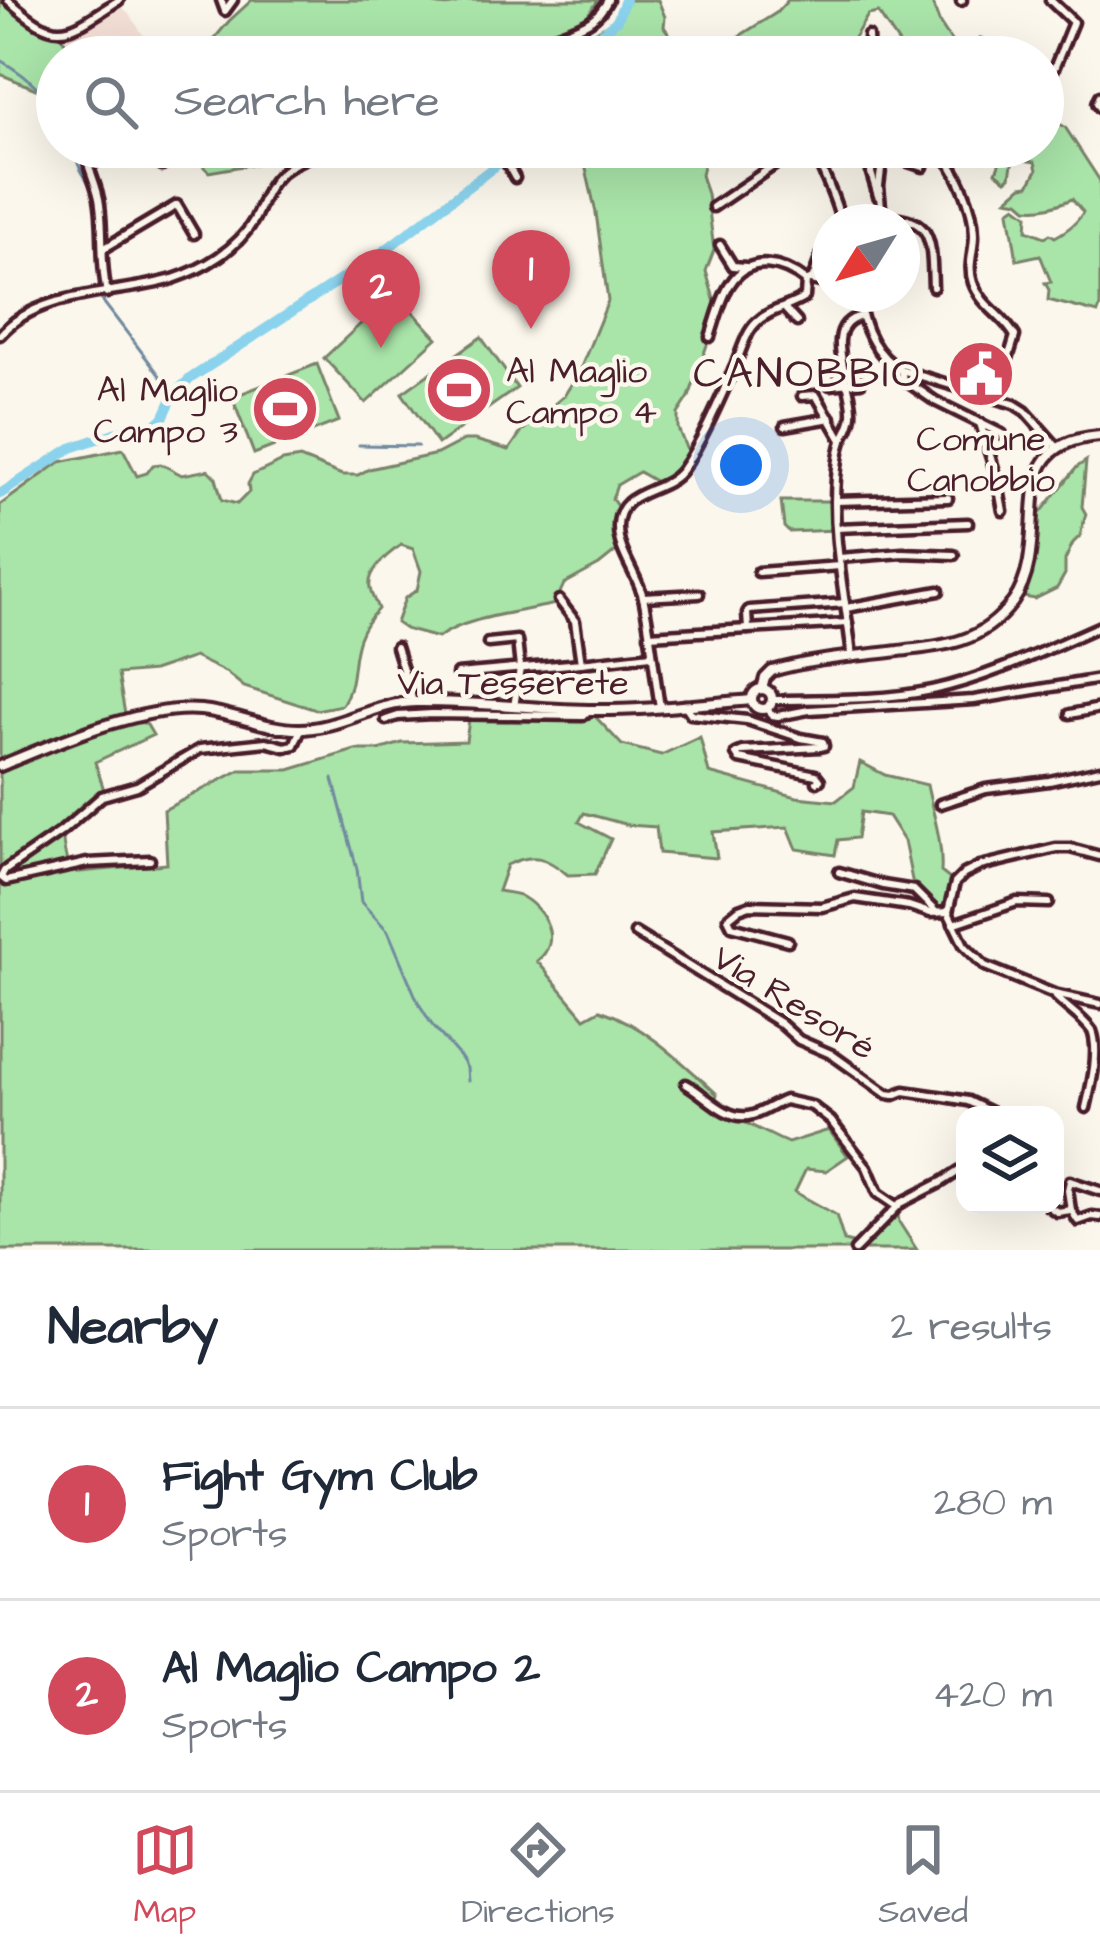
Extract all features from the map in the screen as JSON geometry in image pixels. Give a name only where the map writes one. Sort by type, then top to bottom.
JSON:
[{"type":"main road","points":[[762,689],[770,693],[769,704],[758,708],[754,694],[772,671],[956,642],[977,634],[1003,614],[1027,575],[1035,483],[1043,463],[1057,447],[1074,438],[1100,436]]},
{"type":"main road","name":"Via Tesserete","points":[[0,766],[66,738],[180,710],[221,712],[302,729],[413,702],[590,710],[752,700]]},
{"type":"street","points":[[8,0],[38,25],[57,30],[79,26],[119,0]]},
{"type":"street","points":[[221,0],[225,11],[233,0]]},
{"type":"street","points":[[553,36],[595,19],[608,0]]},
{"type":"street","points":[[1050,0],[1073,22],[1064,44]]},
{"type":"street","points":[[1100,96],[1100,108]]},
{"type":"street","points":[[89,168],[100,206],[104,293]]},
{"type":"street","points":[[0,335],[13,320],[36,308],[182,275],[227,250],[252,223],[270,185],[289,168]]},
{"type":"street","points":[[509,168],[514,178]]},
{"type":"street","points":[[713,207],[770,168]]},
{"type":"street","points":[[821,168],[838,204]]},
{"type":"street","points":[[872,168],[880,199]]},
{"type":"street","points":[[880,168],[880,204]]},
{"type":"street","points":[[954,168],[972,221],[974,286],[988,309],[1015,336],[990,396]]},
{"type":"street","points":[[103,249],[176,205],[194,234]]},
{"type":"street","points":[[920,226],[931,247],[933,286]]},
{"type":"street","points":[[720,245],[733,266],[775,265],[812,281]]},
{"type":"street","points":[[710,337],[729,285],[749,266]]},
{"type":"street","points":[[660,707],[643,597],[617,527],[621,512],[629,500],[679,474],[750,329],[764,316],[805,297],[812,274]]},
{"type":"street","points":[[785,310],[797,322]]},
{"type":"street","points":[[861,312],[881,356],[901,370],[1021,408],[1057,447]]},
{"type":"street","points":[[852,657],[836,528],[842,440],[852,418],[839,334],[852,318],[861,315]]},
{"type":"street","points":[[828,368],[830,384],[861,382]]},
{"type":"street","points":[[901,370],[903,379],[935,401],[1002,434]]},
{"type":"street","points":[[802,396],[816,395],[842,440]]},
{"type":"street","points":[[785,426],[830,418]]},
{"type":"street","points":[[980,423],[1003,511]]},
{"type":"street","points":[[836,501],[948,498]]},
{"type":"street","points":[[836,528],[968,524]]},
{"type":"street","points":[[758,572],[903,553],[954,555]]},
{"type":"street","points":[[748,628],[749,610],[845,605],[939,591]]},
{"type":"street","points":[[643,597],[699,594]]},
{"type":"street","points":[[559,600],[575,621],[580,663]]},
{"type":"street","points":[[649,635],[848,623]]},
{"type":"street","points":[[1100,626],[999,670],[934,690],[769,704],[772,715],[778,716],[942,703],[1100,679]]},
{"type":"street","points":[[488,643],[517,640],[520,668],[514,707]]},
{"type":"street","points":[[396,647],[413,702]]},
{"type":"street","points":[[457,674],[651,656]]},
{"type":"street","points":[[685,705],[691,714],[741,719],[823,742],[820,748],[736,754],[816,775],[817,782]]},
{"type":"street","points":[[1070,713],[1100,708]]},
{"type":"street","points":[[386,720],[432,714],[583,716],[590,710]]},
{"type":"street","points":[[150,860],[87,862],[6,881],[1,877],[104,795],[137,786],[200,749],[266,742],[287,747],[294,745],[302,729]]},
{"type":"street","points":[[940,804],[986,789],[1100,770]]},
{"type":"street","points":[[1100,856],[1056,848],[980,866],[955,883],[948,912],[964,945],[981,963],[1054,994],[1100,1004]]},
{"type":"street","points":[[839,872],[914,890],[937,913]]},
{"type":"street","points":[[788,941],[732,926],[728,918],[751,905],[822,907],[855,898],[948,912]]},
{"type":"street","points":[[953,924],[1017,902],[1049,903]]},
{"type":"street","name":"Via Resoré","points":[[635,933],[780,1023],[799,1040],[869,1078],[887,1094],[904,1090],[978,1106]]},
{"type":"street","points":[[1054,994],[1096,1039],[1086,1108]]},
{"type":"street","points":[[686,1084],[742,1117],[785,1100],[818,1110],[866,1165],[878,1193],[897,1206]]},
{"type":"street","points":[[855,1250],[897,1206],[956,1172]]},
{"type":"street","points":[[1100,1191],[1070,1181],[1068,1190],[1078,1221],[1100,1217]]},
{"type":"street","points":[[1064,1211],[1071,1210]]},
{"type":"shaded area","points":[[114,3],[127,11],[144,36],[60,36],[54,30],[67,29]]},
{"type":"green space","points":[[0,0],[8,0],[60,36],[36,36],[36,89],[0,74]]},
{"type":"green space","points":[[252,0],[425,0],[444,6],[464,0],[598,0],[580,22],[542,36],[216,36]]},
{"type":"green space","points":[[624,0],[658,0],[671,36],[587,36],[613,21]]},
{"type":"green space","points":[[788,0],[931,0],[948,36],[894,36],[878,13],[868,15],[855,36],[739,36]]},
{"type":"green space","points":[[1064,126],[1100,181],[1098,313],[1048,300],[1045,283],[1051,282],[1040,255],[1017,260],[1009,211],[1016,206],[1028,215],[1027,230],[1045,237],[1063,232],[1083,212],[1072,199],[1027,208],[1007,199],[1029,185],[1037,170],[1064,168]]},
{"type":"green space","points":[[586,168],[702,168],[714,250],[706,271],[718,313],[689,397],[678,414],[688,453],[674,475],[658,483],[639,472],[617,485],[612,499],[621,512],[619,549],[564,584],[555,604],[478,620],[438,638],[396,623],[405,598],[417,590],[421,571],[413,549],[401,545],[372,575],[370,588],[378,609],[360,635],[342,705],[316,710],[244,687],[194,657],[153,671],[118,674],[125,714],[147,725],[153,735],[95,762],[104,790],[71,816],[63,832],[70,873],[167,864],[164,810],[240,770],[289,770],[355,750],[466,741],[471,705],[589,710],[622,745],[661,755],[700,737],[709,773],[797,797],[836,801],[854,787],[860,762],[885,775],[927,785],[941,872],[955,883],[948,912],[937,913],[914,890],[904,841],[888,816],[861,812],[857,838],[838,840],[835,855],[797,849],[788,827],[713,832],[717,858],[659,853],[656,827],[584,813],[579,822],[611,839],[595,874],[568,875],[546,860],[525,859],[507,865],[498,891],[519,895],[543,916],[549,944],[537,961],[585,1018],[600,1010],[632,1025],[717,1094],[713,1107],[779,1139],[788,1143],[829,1130],[848,1156],[826,1171],[806,1169],[795,1192],[836,1215],[844,1241],[860,1245],[897,1206],[899,1222],[917,1250],[0,1250],[0,505],[60,462],[123,449],[137,476],[161,464],[182,475],[208,470],[216,478],[222,500],[237,504],[249,492],[253,475],[283,461],[300,458],[342,475],[358,475],[437,454],[464,440],[509,450],[522,431],[564,396],[608,301]]},
{"type":"green space","points":[[998,168],[1011,168],[1006,180]]},
{"type":"green space","points":[[395,292],[437,338],[366,403],[324,358]]},
{"type":"green space","name":"Al Maglio Campo 4","points":[[481,337],[517,388],[438,444],[402,393]]},
{"type":"green space","name":"Al Maglio Campo 3","points":[[317,364],[339,421],[254,454],[232,397]]},
{"type":"green space","points":[[1086,461],[1082,507],[1086,514],[1080,536],[1065,560],[1065,574],[1057,588],[1035,599],[1017,596],[1027,575],[1034,521]]},
{"type":"green space","points":[[781,501],[835,501],[836,530],[789,532]]},
{"type":"waterway","points":[[598,36],[617,20],[625,0]]},
{"type":"waterway","points":[[0,60],[36,87]]},
{"type":"waterway","points":[[80,168],[94,194],[100,241]]},
{"type":"waterway","points":[[0,494],[71,448],[123,430],[154,426],[174,394],[191,378],[384,251],[493,168]]},
{"type":"waterway","points":[[101,299],[174,394]]},
{"type":"waterway","points":[[154,426],[155,431]]},
{"type":"waterway","points":[[359,445],[418,446]]},
{"type":"waterway","points":[[333,779],[361,902],[388,931],[418,1002],[461,1058],[468,1081]]},
{"type":"place","name":"Fight Gym Club","points":[[531,329]]},
{"type":"place","name":"Al Maglio Campo 2","points":[[381,348]]},
{"type":"place","name":"Comune Canobbio","points":[[981,374]]},
{"type":"place","name":"Al Maglio Campo 4","points":[[459,390]]},
{"type":"place","name":"Al Maglio Campo 3","points":[[285,409]]},
{"type":"district","name":"CANOBBIO","points":[[808,372]]}]
